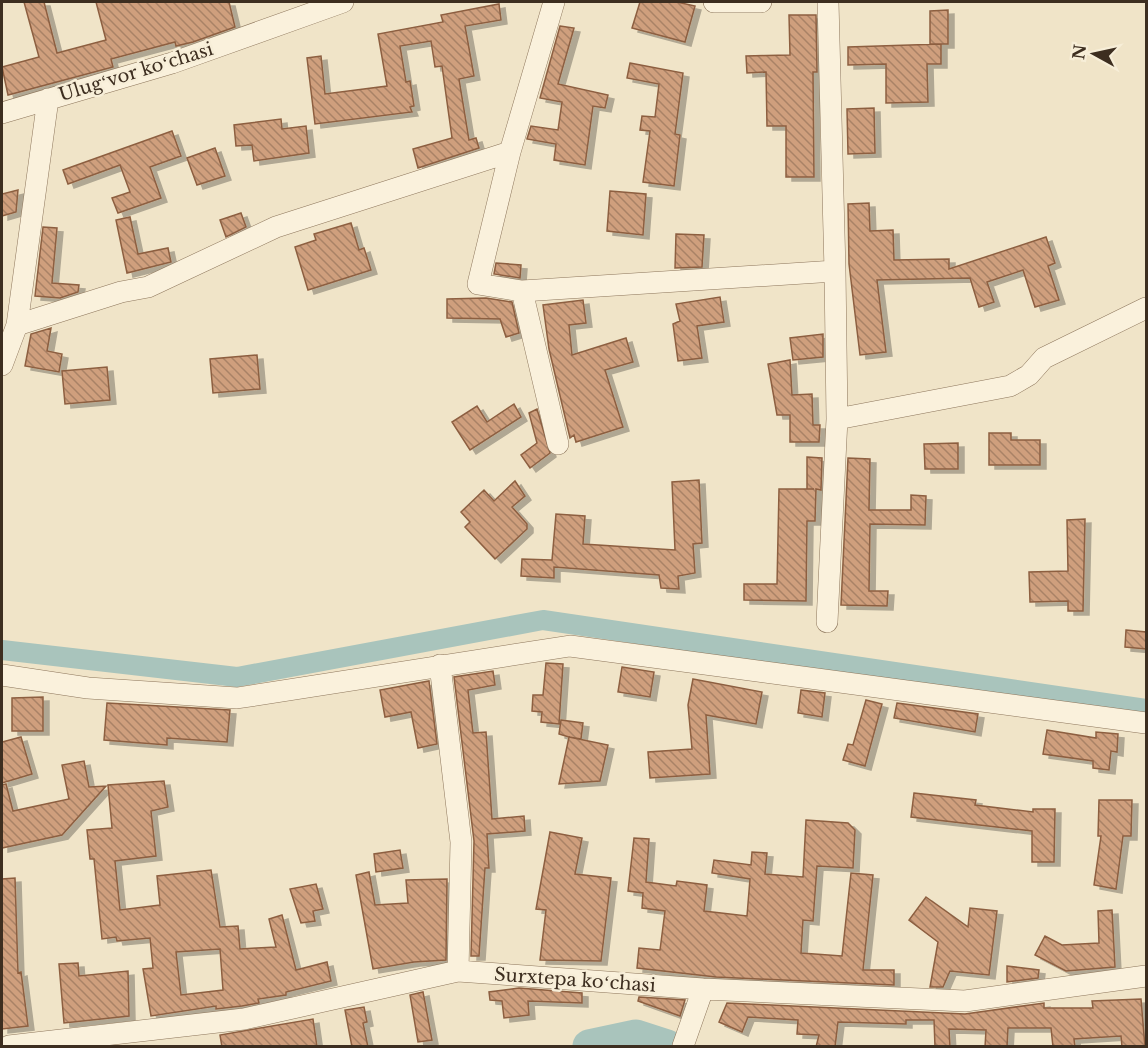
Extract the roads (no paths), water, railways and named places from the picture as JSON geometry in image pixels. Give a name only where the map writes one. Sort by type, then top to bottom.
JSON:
[{"type":"street","name":"Ulugʻvor koʻchasi","points":[[2,365],[17,325],[48,99],[172,63],[343,2]]},
{"type":"street","points":[[554,2],[510,152],[478,284],[522,291],[835,271]]},
{"type":"street","points":[[714,2],[761,2]]},
{"type":"street","points":[[827,622],[837,419],[828,2]]},
{"type":"street","points":[[2,113],[48,99]]},
{"type":"street","points":[[17,325],[121,292],[148,287],[276,227],[510,152]]},
{"type":"street","points":[[522,291],[558,444]]},
{"type":"street","points":[[837,419],[1010,386],[1029,375],[1044,358],[1146,308]]},
{"type":"street","points":[[2,675],[88,688],[237,698],[440,664],[570,646],[1146,723]]},
{"type":"street","points":[[440,664],[461,842],[458,971]]},
{"type":"street","name":"Surxtepa koʻchasi","points":[[9,1047],[244,1019],[458,971],[703,989],[965,1001],[1146,976]]},
{"type":"street","points":[[683,1045],[703,989]]},
{"type":"waterway","points":[[2,650],[237,677],[543,620],[1146,709]]},
{"type":"waterway","points":[[589,1046],[636,1036],[667,1046]]}]
